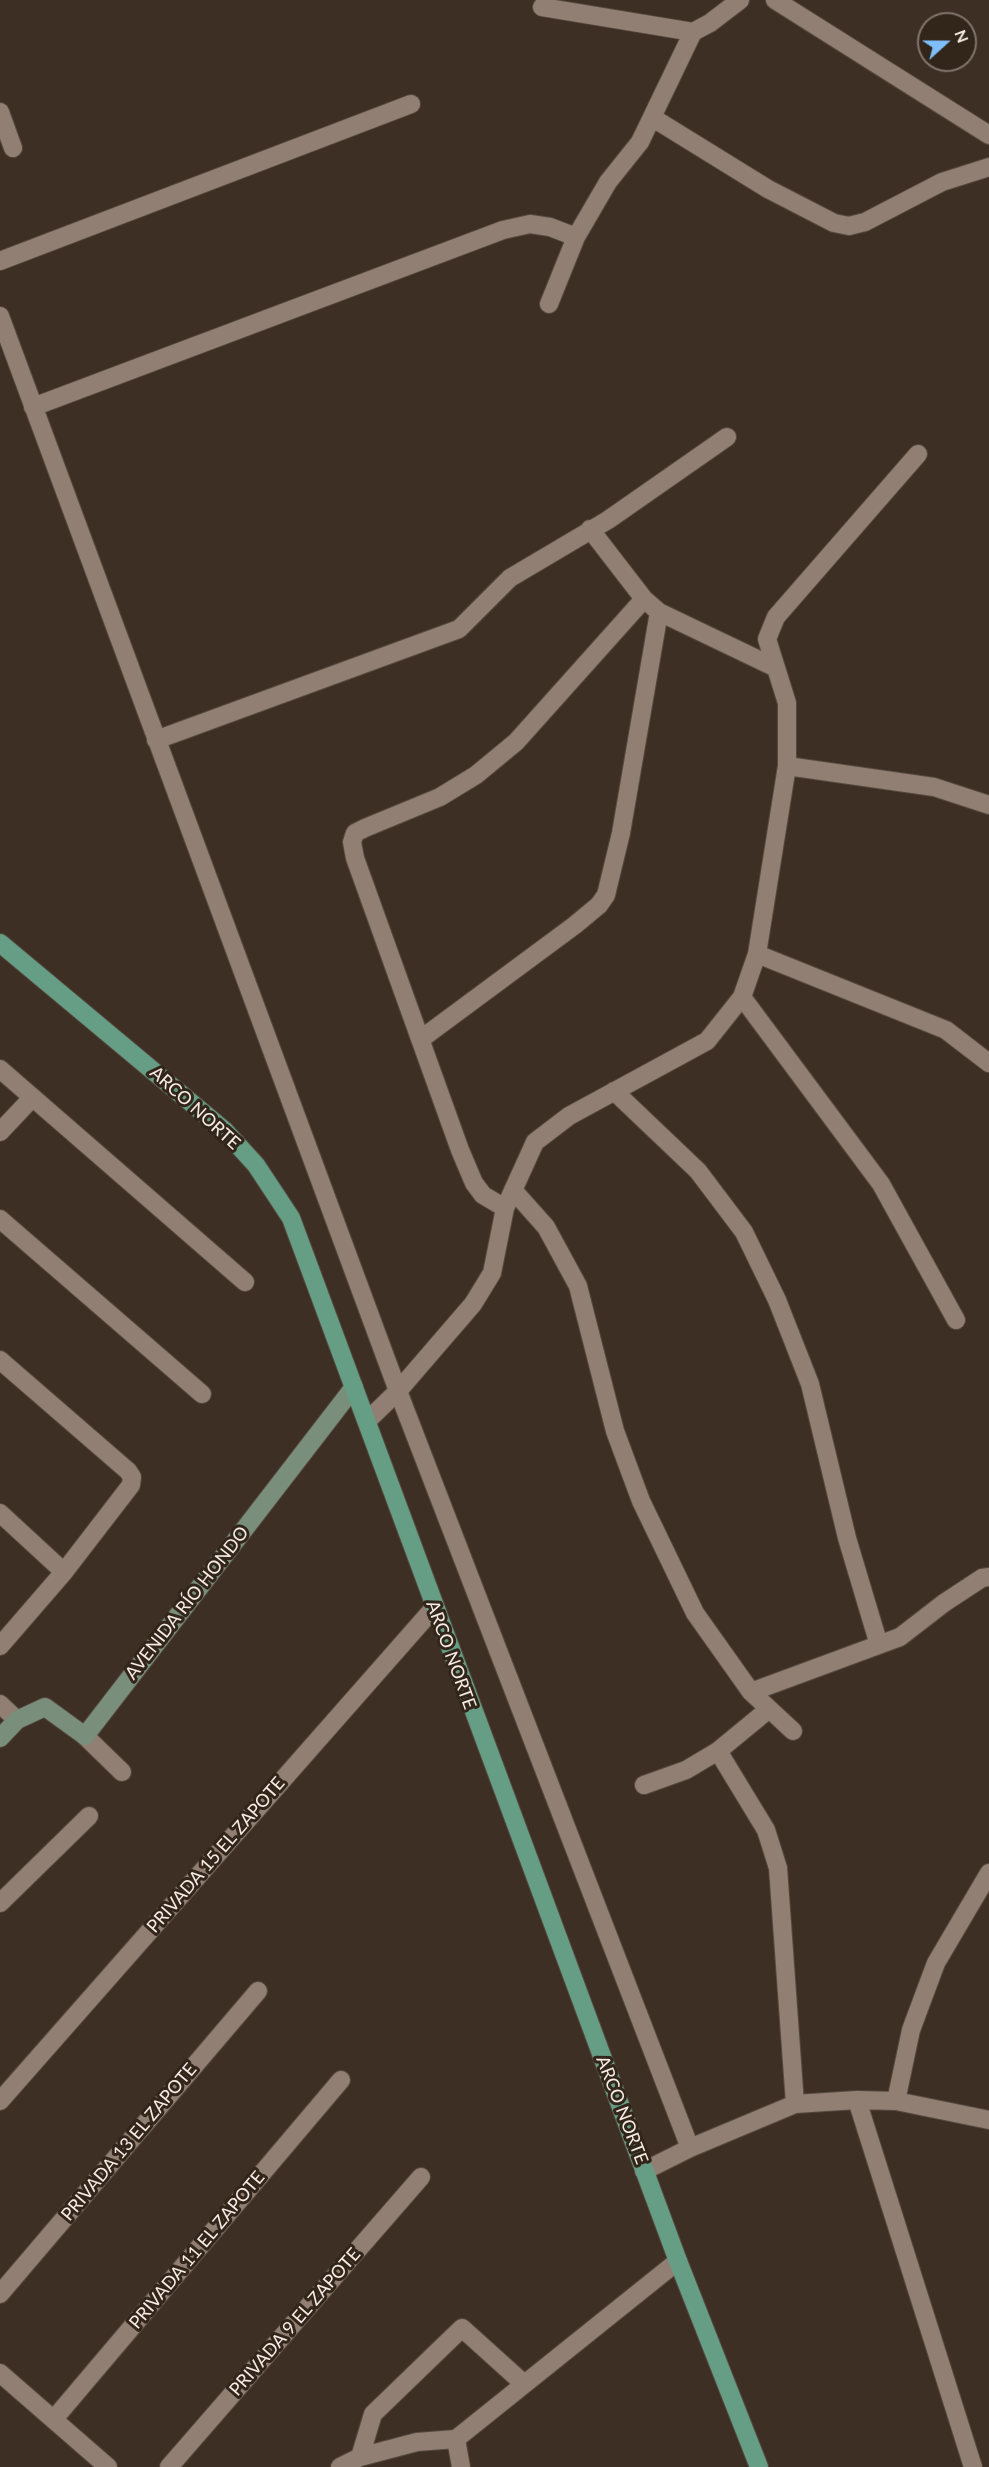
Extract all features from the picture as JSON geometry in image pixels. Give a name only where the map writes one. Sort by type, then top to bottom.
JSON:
[{"type":"main road","name":"ARCO NORTE","points":[[0,943],[225,1131],[256,1165],[291,1218],[367,1421],[433,1609],[678,2261],[759,2467]]},
{"type":"main road","name":"AVENIDA RÍO HONDO","points":[[85,1736],[354,1387]]},
{"type":"main road","points":[[0,1738],[17,1720],[45,1707],[85,1736]]},
{"type":"street","points":[[542,7],[693,32],[710,24],[740,0]]},
{"type":"street","points":[[775,0],[989,135]]},
{"type":"street","points":[[549,304],[576,237],[608,182],[639,142],[653,118],[693,32]]},
{"type":"street","points":[[0,261],[411,104]]},
{"type":"street","points":[[0,112],[13,148]]},
{"type":"street","points":[[653,118],[768,189],[834,223],[849,226],[865,222],[942,182],[989,167]]},
{"type":"street","points":[[33,407],[503,230],[530,224],[550,227],[576,237]]},
{"type":"street","points":[[0,315],[398,1392],[690,2148]]},
{"type":"street","points":[[156,740],[459,629],[510,578],[652,492],[727,437]]},
{"type":"street","points":[[367,1421],[398,1392],[473,1304],[492,1273],[505,1208],[534,1142],[569,1116],[707,1041],[742,997],[757,954],[787,766],[787,703],[767,639],[776,617],[918,454]]},
{"type":"street","points":[[590,529],[644,598],[659,612],[776,668]]},
{"type":"street","points":[[505,1208],[483,1195],[474,1183],[355,858],[352,842],[355,833],[440,797],[476,775],[516,742],[644,598]]},
{"type":"street","points":[[421,1039],[574,925],[599,905],[606,895],[624,821],[659,612]]},
{"type":"street","points":[[787,766],[934,786],[989,805]]},
{"type":"street","points":[[757,954],[946,1030],[989,1063]]},
{"type":"street","points":[[742,997],[881,1184],[956,1320]]},
{"type":"street","points":[[0,1069],[245,1282]]},
{"type":"street","points":[[614,1091],[698,1172],[744,1232],[773,1290],[810,1384],[847,1538],[879,1645]]},
{"type":"street","points":[[0,1132],[32,1098]]},
{"type":"street","points":[[513,1190],[546,1227],[578,1286],[615,1431],[641,1501],[695,1613],[751,1692],[793,1731]]},
{"type":"street","points":[[0,1219],[202,1394]]},
{"type":"street","points":[[0,1360],[128,1470],[132,1477],[131,1485],[64,1572],[0,1646]]},
{"type":"street","points":[[0,1513],[64,1572]]},
{"type":"street","points":[[751,1692],[900,1637],[944,1603],[982,1578],[989,1577]]},
{"type":"street","name":"PRIVADA 15 EL ZAPOTE","points":[[0,2101],[433,1609]]},
{"type":"street","points":[[0,1704],[17,1720]]},
{"type":"street","points":[[644,1785],[686,1770],[718,1751],[769,1709]]},
{"type":"street","points":[[85,1736],[122,1772]]},
{"type":"street","points":[[718,1751],[766,1830],[778,1868],[795,2104]]},
{"type":"street","points":[[0,1903],[89,1816]]},
{"type":"street","points":[[896,2101],[911,2030],[936,1963],[989,1873]]},
{"type":"street","name":"PRIVADA 13 EL ZAPOTE","points":[[0,2294],[258,1991]]},
{"type":"street","name":"PRIVADA 11 EL ZAPOTE","points":[[54,2420],[341,2080]]},
{"type":"street","points":[[644,2171],[690,2148],[795,2104],[857,2100],[896,2101],[989,2120]]},
{"type":"street","points":[[857,2100],[974,2467]]},
{"type":"street","name":"PRIVADA 9 EL ZAPOTE","points":[[169,2467],[421,2176]]},
{"type":"street","points":[[340,2467],[360,2457],[417,2442],[456,2439],[678,2261]]},
{"type":"street","points":[[360,2457],[373,2414],[462,2328],[523,2383]]},
{"type":"street","points":[[0,2373],[108,2467]]},
{"type":"street","points":[[456,2439],[461,2467]]}]
